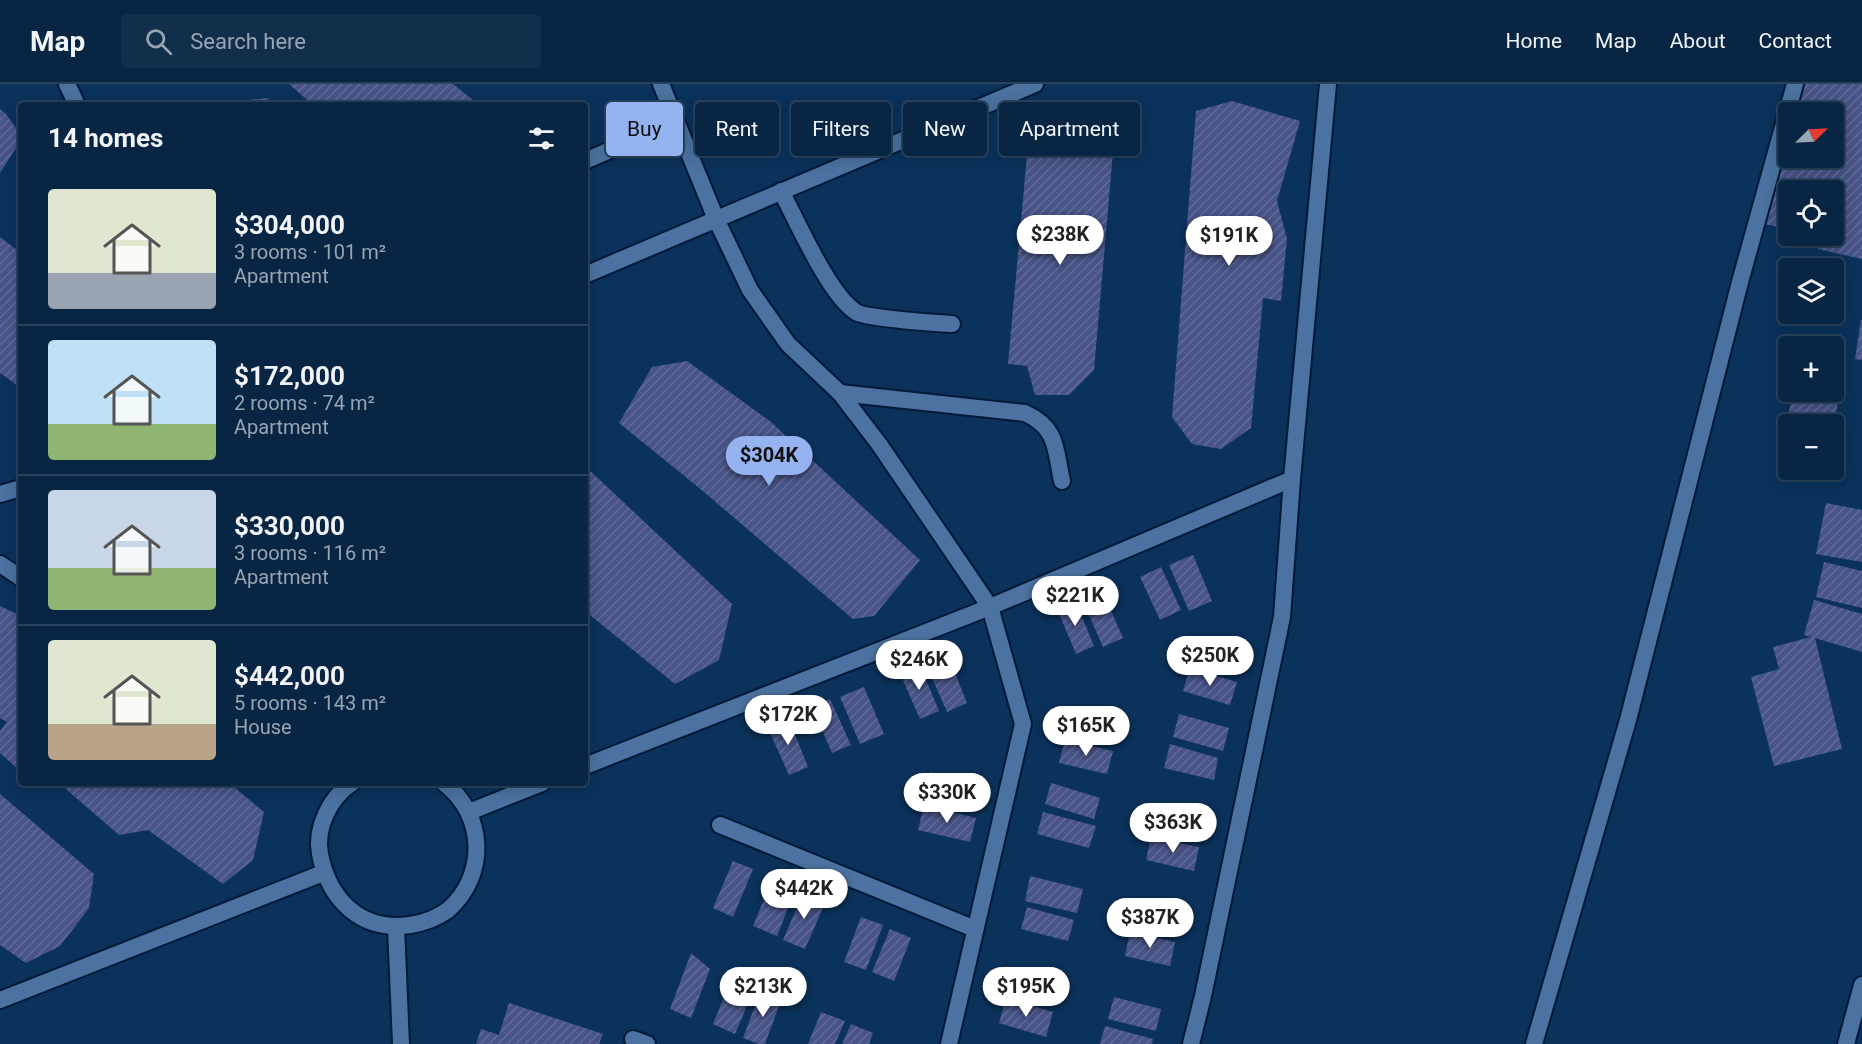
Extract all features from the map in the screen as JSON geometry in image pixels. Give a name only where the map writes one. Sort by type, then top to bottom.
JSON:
[{"type":"street","points":[[67,84],[76,102]]},
{"type":"street","points":[[661,84],[668,102]]},
{"type":"street","points":[[588,274],[1035,84]]},
{"type":"street","points":[[1191,1044],[1282,617],[1292,479],[1328,84]]},
{"type":"street","points":[[1534,1044],[1628,720],[1737,294],[1795,84]]},
{"type":"street","points":[[683,138],[716,219],[750,290],[788,344],[840,393],[879,444],[990,607],[1023,724],[949,1044]]},
{"type":"street","points":[[588,160],[606,152]]},
{"type":"street","points":[[781,191],[831,285],[843,301],[858,313],[952,324]]},
{"type":"street","points":[[840,393],[1024,412],[1040,419],[1051,431],[1062,481]]},
{"type":"street","points":[[588,765],[990,607],[1292,479]]},
{"type":"street","points":[[0,494],[18,489]]},
{"type":"street","points":[[0,564],[18,576]]},
{"type":"street","points":[[349,786],[331,805],[321,826],[319,850],[324,873],[335,894],[351,911],[373,922],[396,927],[423,923],[447,910],[465,890],[476,865],[477,838],[469,812],[456,792],[448,786]]},
{"type":"street","points":[[469,812],[534,786]]},
{"type":"street","points":[[720,825],[975,929]]},
{"type":"street","points":[[0,1000],[324,873]]},
{"type":"street","points":[[396,927],[400,1044]]},
{"type":"street","points":[[1846,1044],[1862,985]]},
{"type":"building","points":[[289,84],[453,84],[474,101],[474,102],[310,102]]},
{"type":"building","points":[[1793,84],[1862,84],[1862,259],[1818,249],[1819,246],[1844,246],[1844,180],[1778,180],[1778,227],[1764,224],[1778,156],[1778,168],[1844,168],[1844,102],[1789,102]]},
{"type":"building","points":[[268,98],[270,102],[238,102]]},
{"type":"building","points":[[1232,101],[1300,121],[1277,201],[1287,239],[1281,301],[1263,298],[1251,428],[1221,449],[1192,444],[1172,417],[1196,111]]},
{"type":"building","points":[[0,109],[18,131],[18,145],[0,173]]},
{"type":"building","points":[[1027,156],[1113,156],[1094,370],[1069,395],[1035,395],[1027,366],[1008,364]]},
{"type":"building","points":[[0,237],[18,251],[18,386],[0,373]]},
{"type":"building","points":[[1862,320],[1862,360],[1855,359]]},
{"type":"building","points":[[687,361],[771,422],[920,560],[874,616],[853,619],[619,423],[652,367]]},
{"type":"building","points":[[1791,402],[1838,402],[1836,414],[1788,414]]},
{"type":"building","points":[[588,469],[732,604],[719,660],[675,684],[588,613]]},
{"type":"building","points":[[1826,503],[1862,510],[1862,562],[1816,554]]},
{"type":"building","points":[[1193,555],[1212,601],[1189,611],[1169,565]]},
{"type":"building","points":[[1824,562],[1862,571],[1862,608],[1816,597]]},
{"type":"building","points":[[1161,567],[1181,610],[1160,620],[1140,577]]},
{"type":"building","points":[[1102,590],[1123,638],[1103,647],[1082,599]]},
{"type":"building","points":[[1075,600],[1094,646],[1076,654],[1057,609]]},
{"type":"building","points":[[1814,600],[1862,614],[1862,652],[1815,638],[1842,749],[1774,766],[1751,677],[1779,669],[1773,647],[1811,637],[1804,635]]},
{"type":"building","points":[[0,606],[18,615],[18,769],[0,753],[0,731],[7,722],[0,718]]},
{"type":"building","points":[[947,653],[967,703],[947,712],[925,662]]},
{"type":"building","points":[[919,663],[939,711],[920,719],[899,671]]},
{"type":"building","points":[[1190,668],[1237,682],[1230,705],[1183,691]]},
{"type":"building","points":[[864,687],[884,734],[860,744],[840,697]]},
{"type":"building","points":[[830,699],[851,745],[832,753],[812,707]]},
{"type":"building","points":[[1179,714],[1229,728],[1223,751],[1173,737]]},
{"type":"building","points":[[788,717],[808,767],[789,775],[767,726]]},
{"type":"building","points":[[1065,740],[1113,751],[1107,774],[1059,763]]},
{"type":"building","points":[[1170,744],[1218,758],[1214,780],[1164,768]]},
{"type":"building","points":[[930,772],[981,787],[974,812],[923,797]]},
{"type":"building","points":[[1051,783],[1100,798],[1094,819],[1045,804]]},
{"type":"building","points":[[62,786],[233,786],[264,812],[253,860],[223,884],[148,830],[119,835]]},
{"type":"building","points":[[0,794],[94,874],[89,908],[60,946],[26,963],[0,945]]},
{"type":"building","points":[[924,805],[976,818],[970,842],[918,830]]},
{"type":"building","points":[[1154,809],[1203,821],[1199,840],[1150,828]]},
{"type":"building","points":[[1043,812],[1096,826],[1089,848],[1037,834]]},
{"type":"building","points":[[1151,837],[1199,847],[1194,871],[1146,860]]},
{"type":"building","points":[[733,861],[753,869],[733,917],[713,908]]},
{"type":"building","points":[[1030,876],[1083,889],[1077,913],[1025,901]]},
{"type":"building","points":[[773,878],[796,888],[777,936],[753,926]]},
{"type":"building","points":[[804,891],[826,901],[805,949],[783,940]]},
{"type":"building","points":[[1139,902],[1181,913],[1175,937],[1133,926]]},
{"type":"building","points":[[1027,907],[1074,920],[1068,941],[1021,929]]},
{"type":"building","points":[[861,917],[883,925],[866,970],[844,962]]},
{"type":"building","points":[[890,929],[911,938],[894,981],[872,972]]},
{"type":"building","points":[[1130,932],[1175,942],[1170,966],[1125,956]]},
{"type":"building","points":[[691,953],[710,969],[691,1018],[670,1009]]},
{"type":"building","points":[[1015,969],[1060,982],[1053,1006],[1008,993]]},
{"type":"building","points":[[733,975],[756,985],[735,1034],[713,1024]]},
{"type":"building","points":[[761,990],[782,998],[765,1044],[743,1038]]},
{"type":"building","points":[[1114,997],[1161,1009],[1156,1031],[1108,1019]]},
{"type":"building","points":[[1006,998],[1053,1012],[1046,1037],[999,1023]]},
{"type":"building","points":[[509,1003],[603,1034],[599,1044],[476,1044],[481,1029],[499,1035]]},
{"type":"building","points":[[821,1012],[845,1021],[835,1044],[808,1044]]},
{"type":"building","points":[[851,1024],[873,1033],[869,1044],[842,1044]]},
{"type":"building","points":[[1105,1026],[1153,1039],[1152,1044],[1100,1044]]}]
